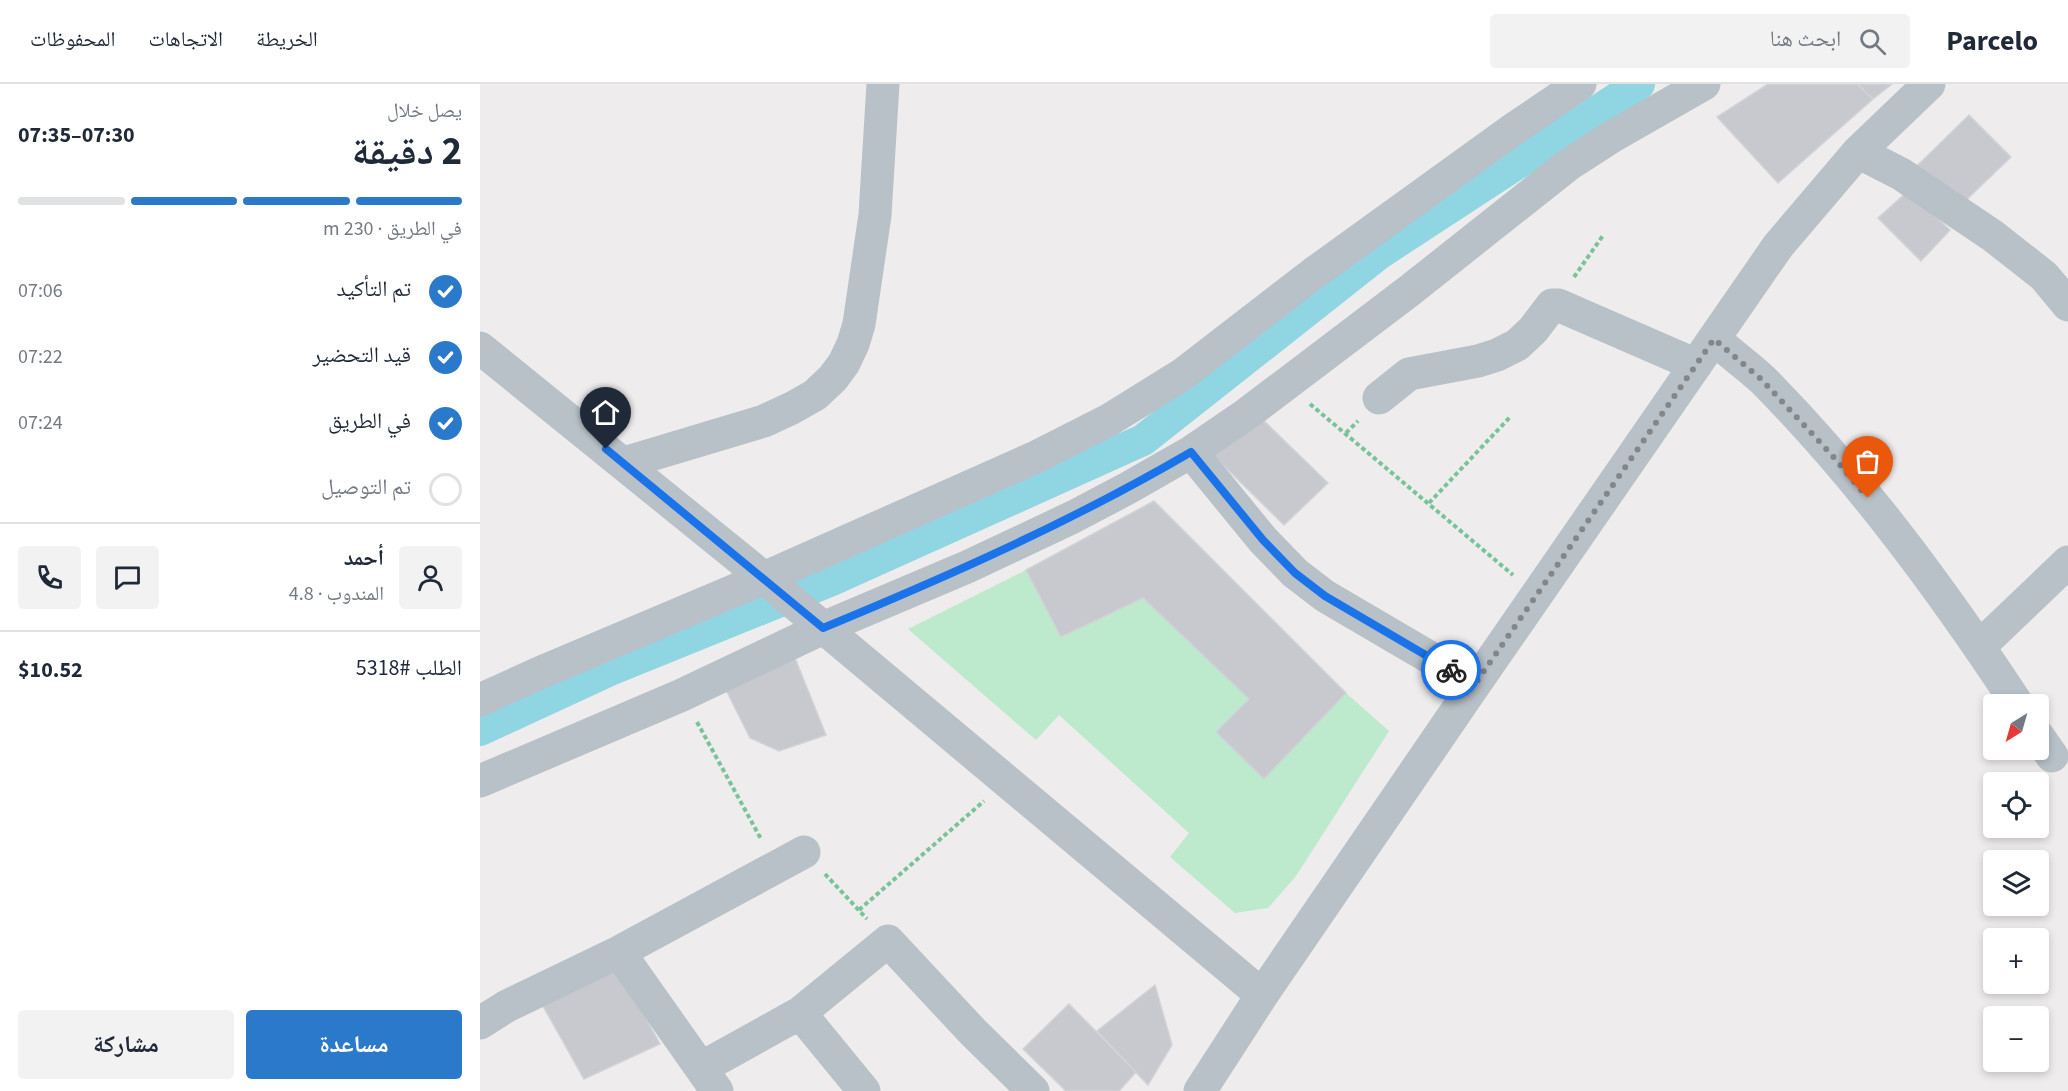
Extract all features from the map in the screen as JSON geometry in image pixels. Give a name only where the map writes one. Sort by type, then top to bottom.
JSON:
[{"type":"street","points":[[624,464],[764,421],[815,395],[833,378],[844,363],[859,324],[875,215],[883,84]]},
{"type":"street","points":[[480,781],[682,695],[819,624],[907,593],[1074,517],[1128,488],[1191,452],[1286,384],[1569,165],[1613,136],[1704,84]]},
{"type":"street","points":[[1200,1091],[1262,995],[1778,246],[1858,152],[1929,84]]},
{"type":"street","points":[[480,700],[548,669],[767,581],[1036,457],[1109,420],[1183,374],[1314,273],[1570,86]]},
{"type":"street","points":[[1858,152],[1901,174],[1993,236],[2044,276],[2068,305]]},
{"type":"street","points":[[1379,398],[1409,374],[1497,356],[1517,345],[1533,330],[1552,305],[1705,352],[1761,379],[1831,454],[1893,528],[1979,646],[2011,694]]},
{"type":"street","points":[[480,348],[819,624],[1262,995]]},
{"type":"street","points":[[1191,452],[1263,540],[1295,573],[1325,596],[1475,684]]},
{"type":"street","points":[[1979,646],[2068,562]]},
{"type":"street","points":[[480,1023],[507,1006],[619,952],[791,860]]},
{"type":"street","points":[[619,952],[709,1080],[800,1013],[888,941],[973,1032],[1033,1091]]},
{"type":"street","points":[[800,1013],[864,1091]]},
{"type":"path","points":[[1552,305],[1580,270],[1604,234]]},
{"type":"path","points":[[1286,384],[1537,595]]},
{"type":"path","points":[[1430,503],[1511,416]]},
{"type":"path","points":[[682,695],[791,860],[859,910],[888,941]]},
{"type":"path","points":[[859,910],[1007,781]]},
{"type":"green space","points":[[1026,570],[1061,637],[1143,598],[1249,699],[1216,732],[1264,778],[1346,693],[1389,731],[1296,876],[1268,908],[1235,913],[1170,857],[1189,833],[1059,715],[1036,740],[908,629]]},
{"type":"building","points":[[1768,84],[1857,84],[1873,99],[1778,183],[1717,117]]},
{"type":"building","points":[[1857,84],[1892,84],[1873,99]]},
{"type":"building","points":[[1969,115],[2011,157],[1962,204],[1917,166]]},
{"type":"building","points":[[1908,191],[1950,230],[1921,261],[1878,218]]},
{"type":"building","points":[[1259,416],[1328,483],[1284,525],[1211,453]]},
{"type":"building","points":[[1154,501],[1346,693],[1264,779],[1216,732],[1249,699],[1143,598],[1061,637],[1026,570]]},
{"type":"building","points":[[795,658],[826,735],[779,751],[750,738],[725,688]]},
{"type":"building","points":[[616,964],[660,1044],[584,1079],[539,999]]},
{"type":"building","points":[[1155,985],[1172,1045],[1148,1085],[1097,1031]]},
{"type":"building","points":[[1069,1004],[1136,1072],[1119,1091],[1066,1091],[1023,1049]]},
{"type":"waterway","points":[[480,730],[610,670],[832,580],[1143,440],[1380,253],[1639,84]]},
{"type":"way so far","points":[[1451,670],[1475,684],[1714,339],[1761,379],[1831,454],[1868,498]]},
{"type":"route","points":[[606,449],[823,628],[967,567],[1074,517],[1191,452],[1263,540],[1295,573],[1325,596],[1451,670]]}]
